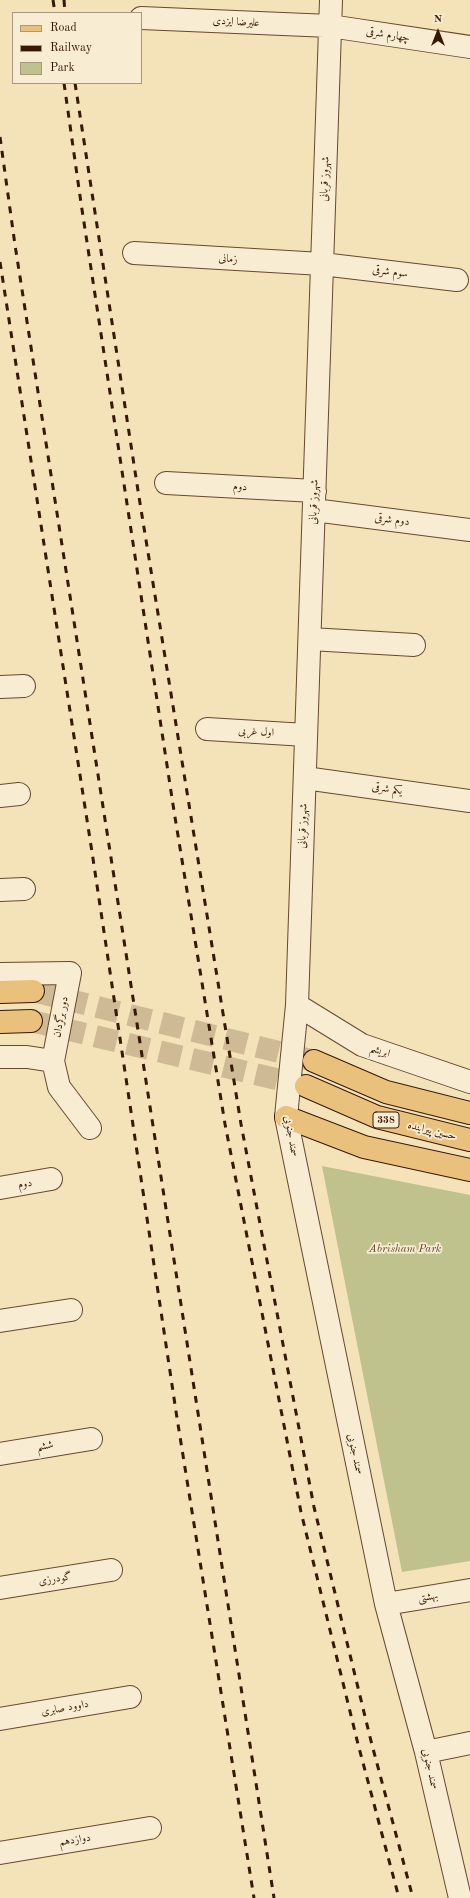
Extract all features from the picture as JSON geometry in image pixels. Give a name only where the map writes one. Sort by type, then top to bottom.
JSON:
[{"type":"main road","points":[[0,992],[33,991]]},
{"type":"main road","points":[[0,1022],[31,1021]]},
{"type":"main road","name":"338","points":[[314,1061],[386,1092],[470,1113]]},
{"type":"main road","name":"حسین پیراینده","points":[[306,1086],[377,1117],[470,1140]]},
{"type":"main road","points":[[286,1116],[364,1147],[470,1170]]},
{"type":"street","name":"شهروز قربانی","points":[[297,1005],[331,0]]},
{"type":"street","name":"علیرضا ایزدی","points":[[142,18],[330,26]]},
{"type":"street","name":"چهارم شرقی","points":[[330,26],[470,47]]},
{"type":"street","name":"زمانی","points":[[134,253],[322,264]]},
{"type":"street","name":"سوم شرقی","points":[[322,264],[457,280]]},
{"type":"street","name":"دوم","points":[[166,483],[314,500]]},
{"type":"street","name":"دوم شرقی","points":[[314,500],[470,530]]},
{"type":"street","points":[[310,639],[414,645]]},
{"type":"street","points":[[0,687],[24,686]]},
{"type":"street","name":"اول غربی","points":[[207,729],[306,735]]},
{"type":"street","name":"یکم شرقی","points":[[305,778],[470,801]]},
{"type":"street","points":[[0,890],[24,889]]},
{"type":"street","name":"دور برگردان","points":[[0,974],[70,974],[53,1061]]},
{"type":"street","name":"ابریشم","points":[[297,1005],[362,1045],[470,1082]]},
{"type":"street","name":"سمند جنوبی","points":[[297,1005],[286,1116],[386,1604],[463,1895]]},
{"type":"street","points":[[0,1057],[27,1057],[53,1061],[59,1087],[90,1128]]},
{"type":"street","name":"دوم","points":[[0,1188],[51,1179]]},
{"type":"street","points":[[0,1321],[71,1310]]},
{"type":"street","name":"ششم","points":[[0,1454],[91,1438]]},
{"type":"street","name":"گودرزی","points":[[0,1588],[111,1570]]},
{"type":"street","name":"بهشتی","points":[[386,1604],[470,1590]]},
{"type":"street","name":"داوود صابری","points":[[0,1719],[130,1697]]},
{"type":"street","points":[[426,1752],[470,1743]]},
{"type":"street","name":"دوازدهم","points":[[0,1853],[150,1828]]},
{"type":"green space","name":"Abrisham Park","points":[[322,1166],[470,1195],[470,1561],[402,1572]]},
{"type":"tunnel","points":[[33,991],[311,1060]]},
{"type":"tunnel","points":[[31,1021],[306,1086]]},
{"type":"railway","points":[[53,0],[55,12]]},
{"type":"railway","points":[[64,0],[65,12]]},
{"type":"railway","points":[[64,84],[174,811],[225,1124],[301,1512],[358,1744],[399,1898]]},
{"type":"railway","points":[[75,84],[139,497],[241,1124],[314,1507],[371,1741],[413,1898]]},
{"type":"railway","points":[[0,137],[15,245],[274,1898]]},
{"type":"railway","points":[[0,262],[92,852],[177,1418],[254,1898]]}]
